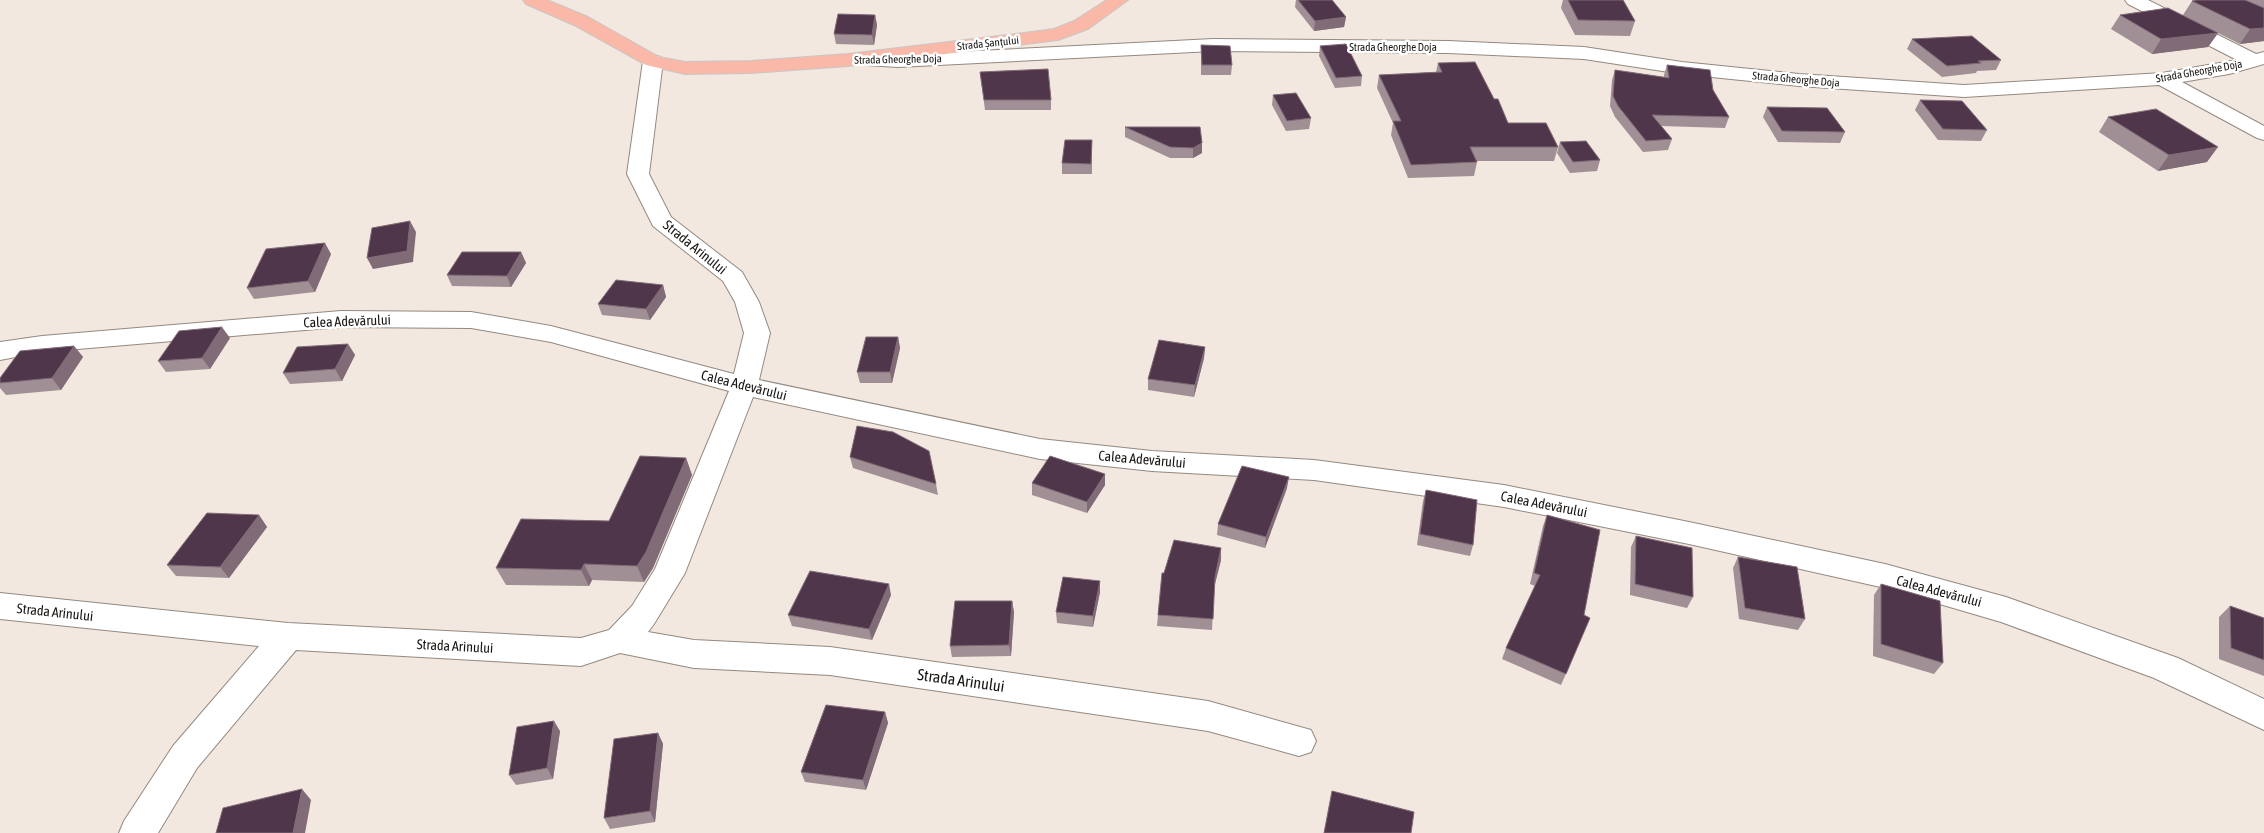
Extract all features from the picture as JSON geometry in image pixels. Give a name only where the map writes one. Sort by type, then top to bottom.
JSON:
[{"type":"main road","name":"Strada Gheorghe Doja","points":[[532,0],[581,21],[653,61],[685,68],[751,67],[848,60]]},
{"type":"main road","name":"Strada Șanțului","points":[[848,60],[1058,34],[1081,25],[1119,0]]},
{"type":"street","points":[[2134,0],[2259,59]]},
{"type":"street","name":"Strada Gheorghe Doja","points":[[848,60],[908,60],[1213,45],[1448,47],[1584,53],[1682,68],[1799,80],[1964,91],[2162,79],[2229,68],[2259,59]]},
{"type":"street","name":"Strada Arinului","points":[[620,640],[644,614],[668,572],[744,386],[757,333],[747,302],[733,277],[661,221],[638,174],[653,61]]},
{"type":"street","points":[[2162,79],[2264,134]]},
{"type":"street","name":"Calea Adevărului","points":[[0,350],[42,344],[341,319],[472,320],[551,334],[744,386],[1040,449],[1152,461],[1324,472],[1504,496],[1688,533],[1885,576],[2006,610],[2166,668],[2264,715]]},
{"type":"street","name":"Strada Arinului","points":[[0,606],[288,636],[581,652],[620,640],[694,654],[830,661],[1198,715],[1299,741]]},
{"type":"street","points":[[137,833],[186,757],[288,636]]},
{"type":"building","points":[[1298,0],[1332,0],[1346,17],[1315,21]]},
{"type":"building","points":[[1568,0],[1623,0],[1635,21],[1578,20]]},
{"type":"building","points":[[2245,0],[2264,8],[2264,28],[2250,29],[2192,1]]},
{"type":"building","points":[[2168,8],[2218,33],[2161,39],[2120,15]]},
{"type":"building","points":[[838,14],[875,15],[872,35],[834,34]]},
{"type":"building","points":[[1972,36],[2001,60],[1978,61],[1981,63],[1947,66],[1912,39]]},
{"type":"building","points":[[1346,44],[1362,76],[1336,78],[1320,46]]},
{"type":"building","points":[[1201,45],[1230,46],[1232,65],[1202,65]]},
{"type":"building","points":[[1475,62],[1494,99],[1498,99],[1508,123],[1546,123],[1558,147],[1470,147],[1477,162],[1411,165],[1393,121],[1401,121],[1379,75],[1442,72],[1438,63]]},
{"type":"building","points":[[1667,65],[1710,70],[1713,90],[1729,117],[1652,115],[1672,139],[1646,141],[1618,106],[1613,96],[1615,70],[1669,78]]},
{"type":"building","points":[[1048,69],[1051,100],[984,100],[980,72]]},
{"type":"building","points":[[1296,93],[1311,118],[1287,121],[1273,95]]},
{"type":"building","points":[[1920,100],[1962,101],[1987,130],[1943,129]]},
{"type":"building","points":[[1767,107],[1827,108],[1845,132],[1782,131]]},
{"type":"building","points":[[2156,109],[2218,147],[2169,155],[2108,117]]},
{"type":"building","points":[[1125,127],[1200,127],[1202,143],[1193,148],[1170,147]]},
{"type":"building","points":[[1065,140],[1092,140],[1091,164],[1062,163]]},
{"type":"building","points":[[1586,141],[1600,160],[1573,162],[1560,142]]},
{"type":"building","points":[[410,221],[407,251],[367,258],[372,228]]},
{"type":"building","points":[[325,243],[308,281],[247,288],[266,249]]},
{"type":"building","points":[[462,252],[521,252],[507,276],[447,275]]},
{"type":"building","points":[[616,280],[663,285],[646,309],[598,304]]},
{"type":"building","points":[[222,327],[202,358],[158,361],[179,331]]},
{"type":"building","points":[[866,337],[898,337],[890,372],[857,372]]},
{"type":"building","points":[[1159,340],[1205,347],[1195,385],[1148,379]]},
{"type":"building","points":[[348,344],[335,369],[283,373],[297,347]]},
{"type":"building","points":[[74,346],[52,378],[0,383],[0,378],[20,351]]},
{"type":"building","points":[[857,426],[893,432],[929,451],[936,484],[850,457]]},
{"type":"building","points":[[640,456],[686,458],[646,552],[637,566],[584,564],[581,570],[496,568],[521,519],[609,521]]},
{"type":"building","points":[[1050,456],[1105,474],[1087,502],[1032,483]]},
{"type":"building","points":[[1242,466],[1289,477],[1266,537],[1218,524]]},
{"type":"building","points":[[1426,490],[1477,500],[1473,545],[1420,534]]},
{"type":"building","points":[[207,513],[259,515],[220,567],[167,565]]},
{"type":"building","points":[[1547,515],[1600,530],[1584,615],[1590,618],[1566,674],[1506,648],[1540,575],[1534,573]]},
{"type":"building","points":[[1636,536],[1692,548],[1693,597],[1635,584]]},
{"type":"building","points":[[1174,540],[1221,548],[1215,577],[1213,619],[1158,615],[1162,573],[1164,573]]},
{"type":"building","points":[[1738,557],[1797,567],[1805,619],[1745,608]]},
{"type":"building","points":[[810,571],[889,584],[869,629],[788,615]]},
{"type":"building","points":[[1063,577],[1100,581],[1093,616],[1056,612]]},
{"type":"building","points":[[1881,584],[1940,601],[1943,663],[1881,644]]},
{"type":"building","points":[[955,601],[1012,601],[1009,645],[950,646]]},
{"type":"building","points":[[2230,606],[2264,618],[2264,660],[2231,648]]},
{"type":"building","points":[[826,705],[885,712],[863,780],[801,772]]},
{"type":"building","points":[[554,721],[547,768],[509,775],[517,727]]},
{"type":"building","points":[[658,733],[650,811],[604,818],[614,739]]},
{"type":"building","points":[[302,789],[293,833],[216,833],[223,808]]},
{"type":"building","points":[[1332,791],[1414,812],[1411,833],[1324,833]]}]
